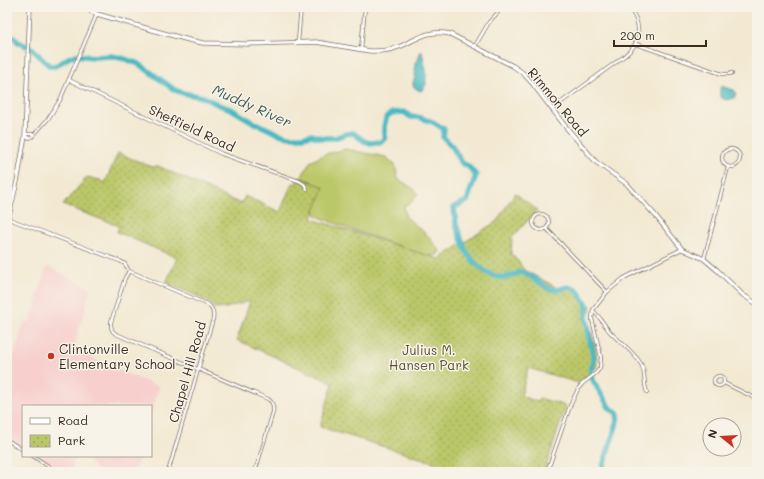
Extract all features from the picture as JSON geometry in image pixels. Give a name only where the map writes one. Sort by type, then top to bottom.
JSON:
[{"type":"street","points":[[7,224],[18,178],[25,136],[30,7]]},
{"type":"street","name":"Rimmon Road","points":[[85,7],[97,14],[190,40],[203,42],[247,44],[316,42],[370,51],[398,48],[432,32],[450,34],[523,73],[564,126],[596,162],[628,184],[656,215],[682,248],[704,259],[743,295],[757,304]]},
{"type":"street","points":[[298,42],[301,7]]},
{"type":"street","points":[[361,50],[365,7]]},
{"type":"street","points":[[475,46],[489,22],[504,7]]},
{"type":"street","points":[[552,109],[624,57],[636,44],[638,29],[637,21],[634,14],[628,7]]},
{"type":"street","points":[[25,136],[27,134],[33,134],[48,119],[60,100],[97,14]]},
{"type":"street","points":[[636,44],[722,74],[727,75],[732,73]]},
{"type":"street","name":"Sheffield Road","points":[[69,80],[222,154],[299,181],[304,184],[307,189]]},
{"type":"street","points":[[730,149],[739,154],[739,161],[735,167],[728,167],[722,163],[722,156],[726,150],[730,149]]},
{"type":"street","points":[[704,259],[728,167]]},
{"type":"street","points":[[544,214],[549,218],[550,224],[547,229],[539,231],[533,226],[533,220],[536,216],[544,214]]},
{"type":"street","name":"Chapel Hill Road","points":[[8,218],[120,261],[125,264],[129,271],[209,305],[212,309],[214,313],[213,319],[168,472]]},
{"type":"street","points":[[547,229],[607,292]]},
{"type":"street","points":[[547,472],[570,406],[578,389],[600,368],[601,357],[592,319],[593,310],[607,292],[624,278],[682,248]]},
{"type":"street","points":[[129,271],[111,322],[112,331],[268,399],[272,403],[274,407],[273,412],[255,472]]},
{"type":"street","points":[[593,310],[599,315],[605,326],[612,334],[637,357],[642,366],[645,388],[647,392]]},
{"type":"street","points":[[7,374],[7,381]]},
{"type":"street","points":[[724,382],[757,399]]},
{"type":"street","points":[[7,440],[22,449]]},
{"type":"street","points":[[34,457],[56,472]]},
{"type":"shaded area","name":"Clintonville Elementary School","points":[[47,266],[91,289],[74,347],[103,364],[160,387],[152,413],[152,405],[22,405],[22,445],[7,436],[7,395],[11,380],[7,360],[12,362],[24,321],[30,322]]},
{"type":"shaded area","points":[[42,457],[76,457],[71,472],[61,472]]},
{"type":"shaded area","points":[[86,457],[139,457],[135,472],[99,472]]},
{"type":"green space","points":[[345,149],[386,157],[395,165],[398,179],[414,189],[418,194],[413,201],[404,206],[406,217],[427,235],[440,251],[437,255],[428,256],[317,216],[313,207],[316,185],[311,181],[301,178],[310,162],[325,154]]},
{"type":"green space","name":"Julius M. Hansen Park","points":[[118,153],[152,167],[158,166],[241,204],[245,196],[280,212],[292,183],[296,184],[299,177],[324,187],[312,219],[439,259],[497,221],[515,193],[537,210],[512,238],[511,254],[524,270],[560,289],[574,288],[591,306],[588,318],[597,357],[596,368],[579,383],[528,368],[521,396],[538,402],[539,398],[566,406],[544,472],[465,472],[320,427],[333,383],[237,340],[250,301],[226,308],[215,309],[206,301],[193,294],[166,283],[177,258],[117,232],[119,226],[63,205],[87,177],[100,180],[105,183]]},
{"type":"water","points":[[420,51],[422,52],[426,70],[426,85],[421,91],[415,88],[413,84],[415,77],[415,62],[419,58]]},
{"type":"water","points":[[721,86],[734,90],[736,94],[734,98],[726,100],[720,97]]},
{"type":"waterway","name":"Muddy River","points":[[7,32],[18,42],[33,49],[50,66],[55,66],[76,55],[93,57],[112,56],[125,59],[139,64],[175,90],[203,97],[231,109],[253,122],[288,137],[302,137],[311,135],[322,138],[335,138],[353,133],[364,141],[370,143],[380,142],[385,139],[384,126],[387,116],[392,113],[404,112],[411,117],[418,117],[433,122],[444,129],[443,137],[452,146],[462,163],[468,166],[476,175],[467,201],[454,207],[456,225],[465,249],[474,262],[486,272],[495,276],[505,278],[521,272],[530,276],[549,289],[558,290],[568,287],[577,290],[587,305],[586,319],[593,356],[591,372],[593,380],[609,407],[618,414],[616,426],[601,472]]},
{"type":"place","name":"Clintonville Elementary School","points":[[51,356]]}]
